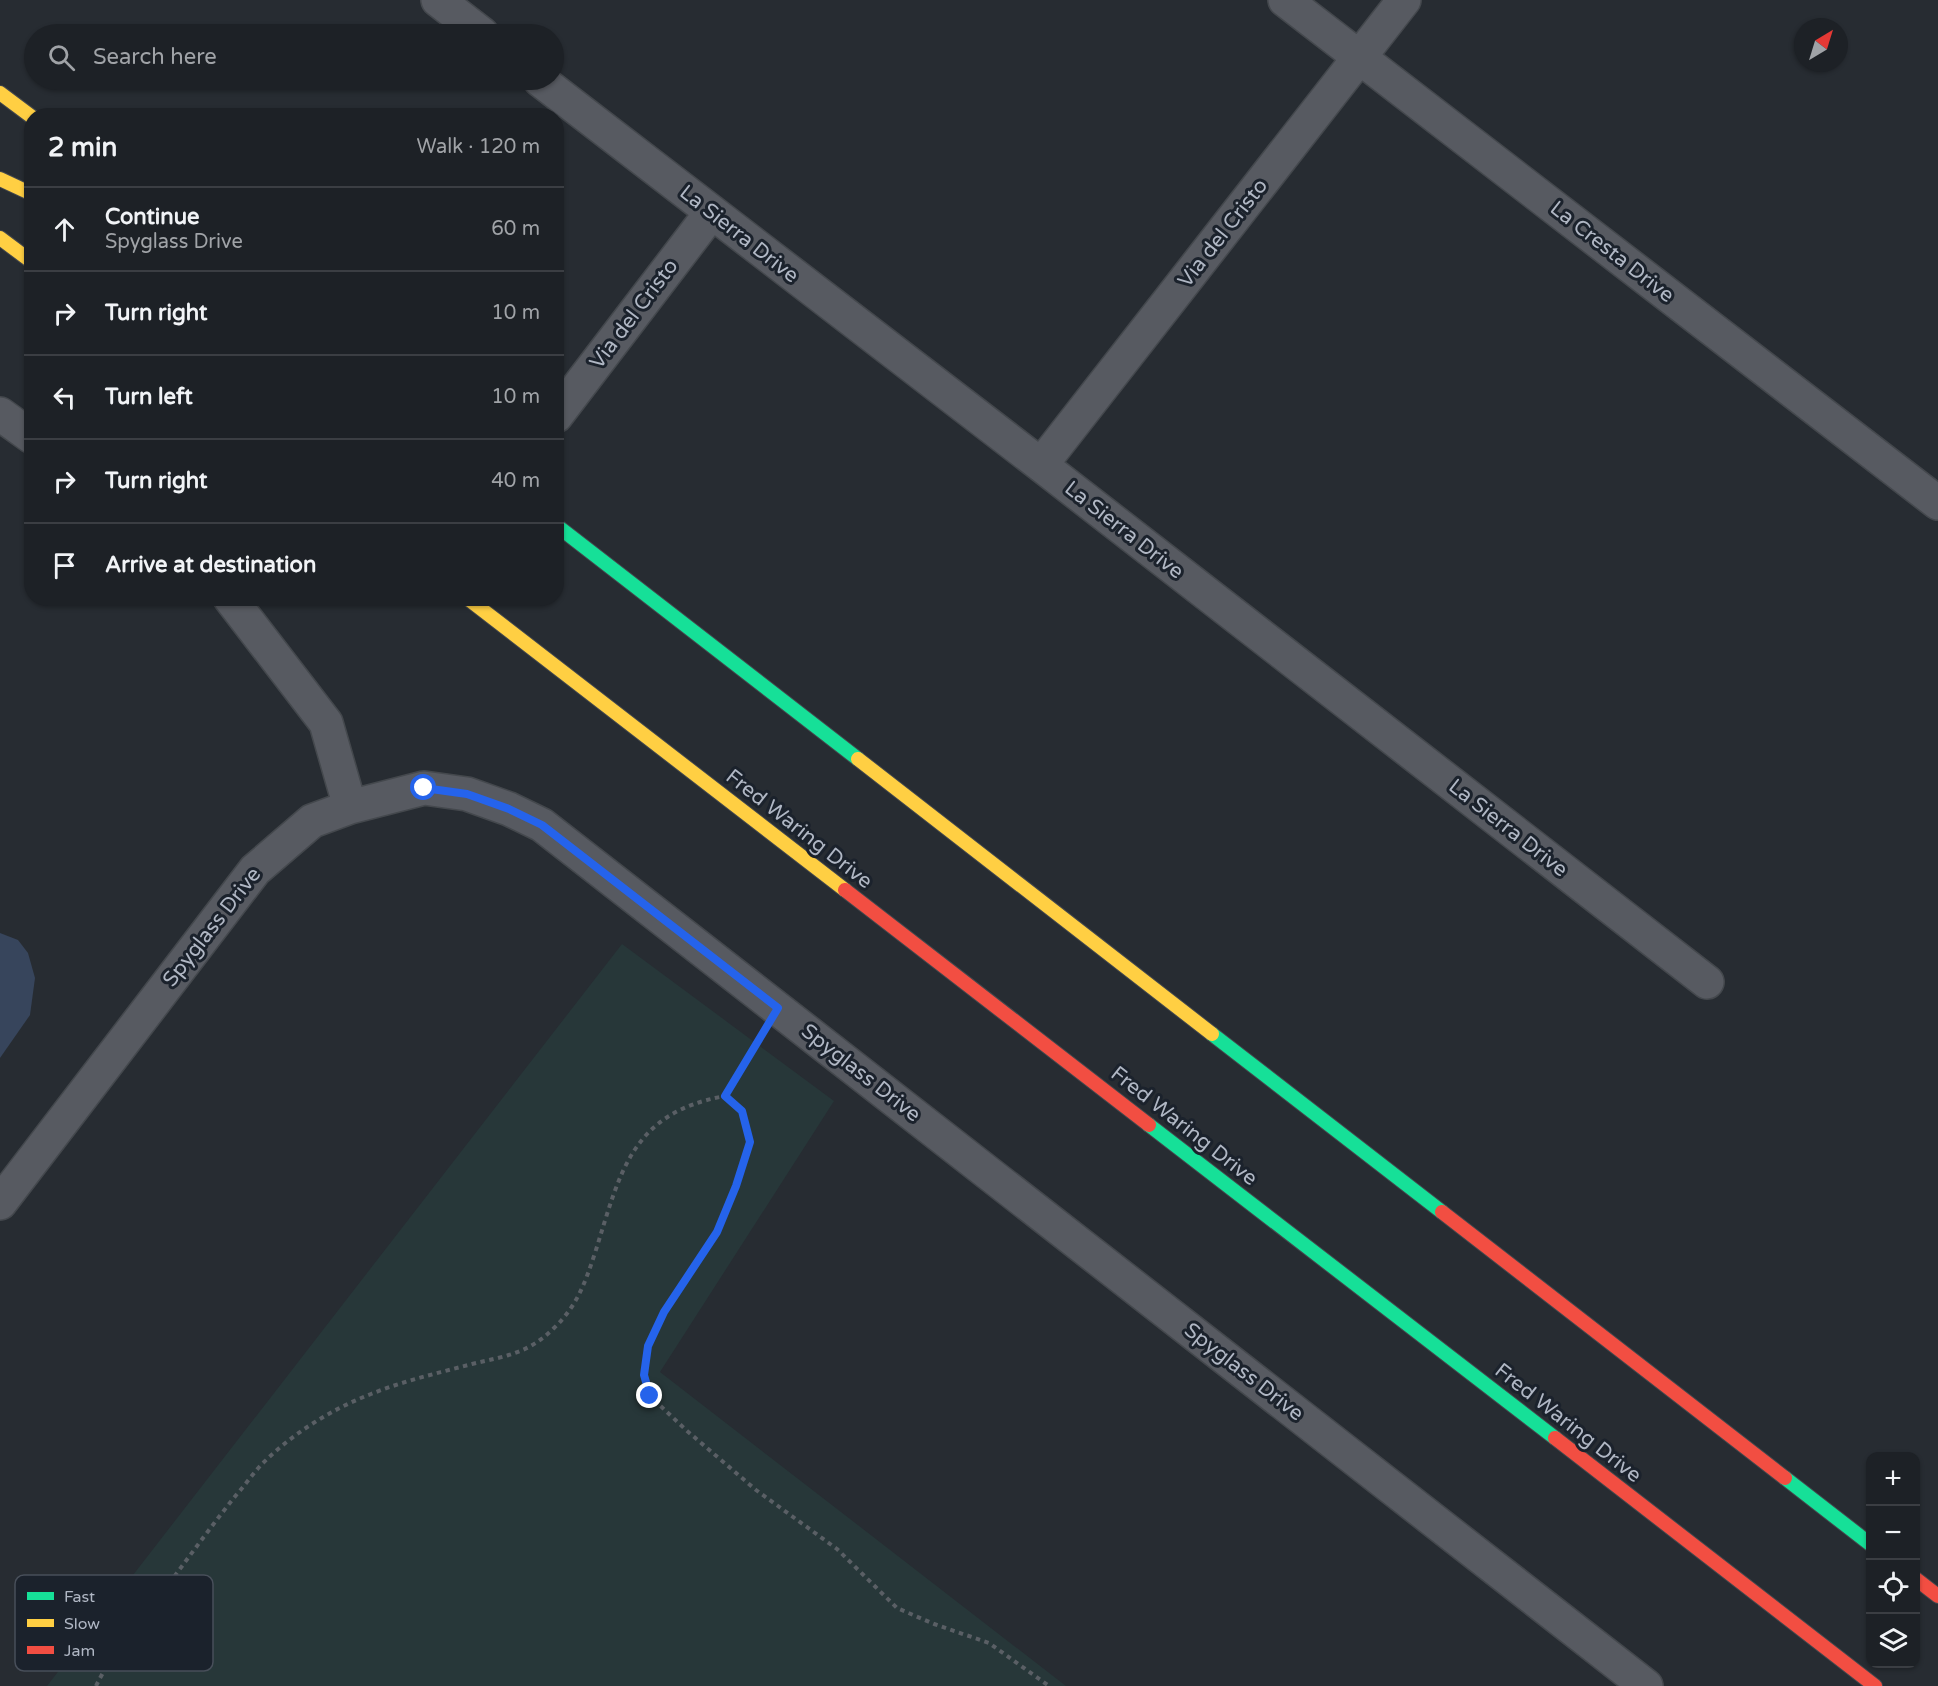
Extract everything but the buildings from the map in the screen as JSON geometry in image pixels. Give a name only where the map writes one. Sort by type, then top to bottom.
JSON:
[{"type":"main road","points":[[0,93],[24,111]]},
{"type":"main road","points":[[0,179],[24,190]]},
{"type":"main road","points":[[0,238],[24,256]]},
{"type":"main road","points":[[564,531],[1866,1541]]},
{"type":"main road","name":"Fred Waring Drive","points":[[477,606],[1875,1686]]},
{"type":"main road","points":[[1920,1582],[1938,1596]]},
{"type":"street","points":[[438,0],[469,24]]},
{"type":"street","name":"La Cresta Drive","points":[[1285,0],[1938,503]]},
{"type":"street","name":"Via del Cristo","points":[[1041,465],[1404,0]]},
{"type":"street","name":"La Sierra Drive","points":[[553,90],[1707,982]]},
{"type":"street","name":"Via del Cristo","points":[[564,406],[711,213]]},
{"type":"street","points":[[0,414],[24,431]]},
{"type":"street","points":[[236,606],[326,723],[350,807]]},
{"type":"street","name":"Spyglass Drive","points":[[0,1203],[255,870],[312,821],[350,807],[424,788],[467,794],[509,809],[542,825],[1646,1686]]},
{"type":"path","points":[[175,1575],[262,1464],[288,1441],[328,1414],[369,1394],[409,1381],[513,1355],[534,1345],[554,1329],[584,1288],[612,1196],[627,1161],[645,1135],[670,1114],[699,1101],[725,1096],[778,1008]]},
{"type":"path","points":[[725,1096],[742,1111],[750,1142],[736,1186],[717,1232],[664,1312],[648,1346],[644,1375],[650,1396],[756,1490],[837,1549],[897,1608],[989,1643],[1049,1686]]},
{"type":"path","points":[[96,1686],[104,1671]]},
{"type":"shaded area","points":[[622,944],[834,1101],[660,1372],[1066,1686],[47,1686],[59,1671],[213,1671],[213,1575],[133,1575]]},
{"type":"water","points":[[0,933],[18,940],[28,953],[35,978],[30,1015],[0,1058]]},
{"type":"traffic: fast","points":[[564,531],[858,759]]},
{"type":"traffic: fast","points":[[1212,1034],[1442,1212]]},
{"type":"traffic: fast","points":[[1149,1125],[1555,1438]]},
{"type":"traffic: fast","points":[[1785,1478],[1866,1541]]},
{"type":"traffic: slow","points":[[0,93],[24,111]]},
{"type":"traffic: slow","points":[[0,179],[24,190]]},
{"type":"traffic: slow","points":[[0,238],[24,256]]},
{"type":"traffic: slow","points":[[477,606],[845,890]]},
{"type":"traffic: slow","points":[[858,759],[1212,1034]]},
{"type":"traffic: jam","points":[[845,890],[1149,1125]]},
{"type":"traffic: jam","points":[[1442,1212],[1785,1478]]},
{"type":"traffic: jam","points":[[1555,1438],[1875,1686]]},
{"type":"traffic: jam","points":[[1920,1582],[1938,1596]]},
{"type":"route","points":[[424,788],[467,794],[509,809],[542,825],[778,1008],[725,1096],[742,1111],[750,1142],[736,1186],[717,1232],[664,1312],[648,1346],[644,1375],[650,1396]]}]
